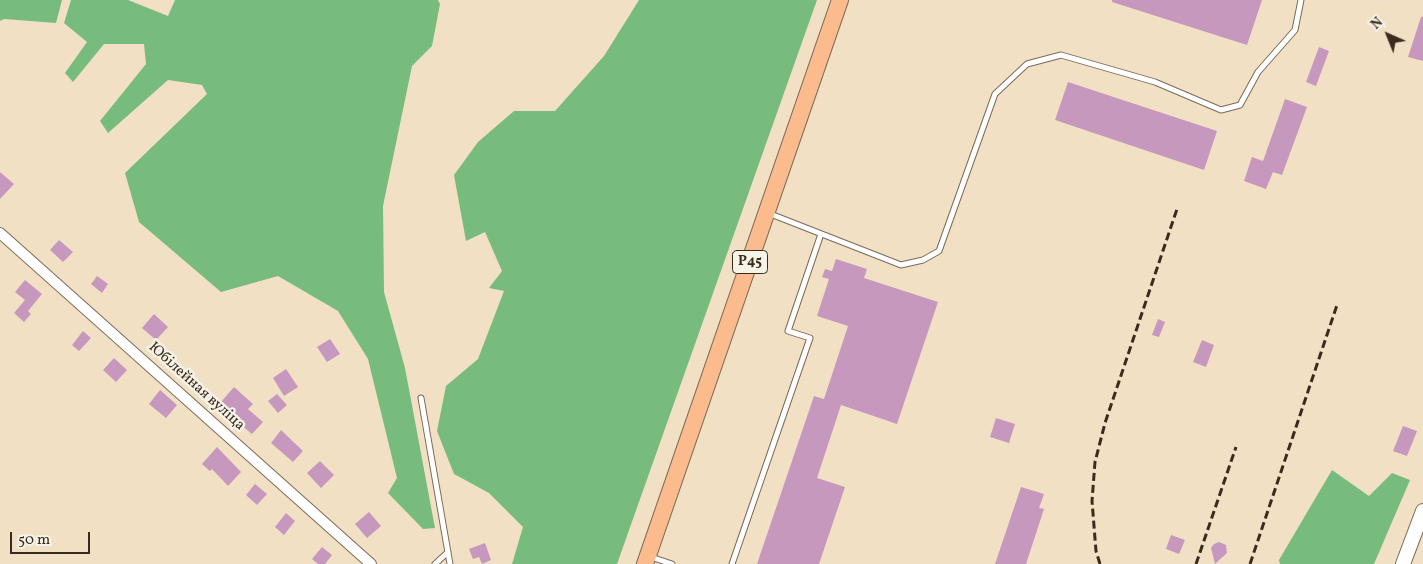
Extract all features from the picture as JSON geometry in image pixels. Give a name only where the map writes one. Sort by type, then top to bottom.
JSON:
[{"type":"main road","name":"Р45","points":[[647,560],[840,0]]},
{"type":"street","name":"Юбілейная вуліца","points":[[0,233],[372,564]]},
{"type":"street","points":[[1403,564],[1423,511]]},
{"type":"lane","points":[[767,213],[901,265],[923,260],[939,251],[995,94],[1027,64],[1061,54],[1155,82],[1221,110],[1240,105],[1258,72],[1295,30],[1301,0]]},
{"type":"lane","points":[[732,564],[810,338],[788,330],[821,234]]},
{"type":"lane","points":[[421,398],[450,564]]},
{"type":"lane","points":[[435,564],[448,552]]},
{"type":"lane","points":[[647,560],[672,564]]},
{"type":"green space","points":[[0,0],[62,0],[56,23],[4,19],[0,21]]},
{"type":"green space","points":[[71,0],[128,0],[168,16],[175,0],[438,0],[440,4],[432,46],[412,66],[383,206],[384,292],[405,368],[435,528],[423,529],[388,493],[397,478],[368,359],[338,311],[278,276],[221,292],[139,222],[125,173],[207,94],[202,85],[168,80],[108,133],[100,121],[146,64],[144,44],[104,44],[73,82],[65,73],[87,42],[64,23]]},
{"type":"green space","points":[[639,0],[817,0],[617,564],[512,564],[523,527],[489,493],[454,474],[437,431],[446,386],[478,359],[504,291],[489,288],[502,271],[485,232],[466,241],[454,175],[478,142],[514,111],[555,111],[604,56]]},
{"type":"green space","points":[[1332,470],[1369,496],[1392,473],[1410,480],[1374,564],[1280,564],[1279,560]]},
{"type":"building","points":[[1112,0],[1262,0],[1247,45],[1112,2]]},
{"type":"building","points":[[1421,17],[1423,17],[1423,61],[1408,57]]},
{"type":"building","points":[[1319,47],[1329,51],[1316,86],[1306,82]]},
{"type":"building","points":[[1068,82],[1217,131],[1204,170],[1055,120]]},
{"type":"building","points":[[1285,99],[1307,107],[1282,175],[1273,172],[1266,189],[1244,181],[1252,157],[1263,161]]},
{"type":"building","points":[[0,172],[14,184],[0,199]]},
{"type":"building","points":[[59,240],[73,252],[63,262],[50,250]]},
{"type":"building","points":[[836,259],[867,269],[864,278],[938,302],[897,424],[841,405],[817,478],[845,487],[819,564],[757,564],[814,396],[824,399],[848,326],[817,316],[829,279],[822,277],[825,269],[832,271]]},
{"type":"building","points":[[97,276],[108,284],[102,293],[91,284]]},
{"type":"building","points":[[25,280],[42,294],[28,311],[31,314],[24,322],[14,313],[25,300],[15,292]]},
{"type":"building","points":[[154,314],[168,327],[156,340],[142,328]]},
{"type":"building","points":[[1158,319],[1165,322],[1159,337],[1152,335]]},
{"type":"building","points":[[83,331],[91,338],[79,351],[72,345]]},
{"type":"building","points":[[330,339],[340,354],[327,362],[317,347]]},
{"type":"building","points":[[1202,340],[1214,345],[1206,367],[1193,362]]},
{"type":"building","points":[[114,358],[127,370],[116,382],[103,370]]},
{"type":"building","points":[[286,369],[298,387],[284,396],[273,378]]},
{"type":"building","points":[[234,387],[253,404],[248,409],[263,422],[252,434],[240,424],[243,421],[221,402]]},
{"type":"building","points":[[160,390],[177,405],[166,418],[149,404]]},
{"type":"building","points":[[277,394],[287,405],[278,413],[268,401]]},
{"type":"building","points":[[996,418],[1015,424],[1009,443],[990,437]]},
{"type":"building","points":[[1403,426],[1417,431],[1407,456],[1393,451]]},
{"type":"building","points":[[281,430],[303,451],[293,462],[271,443]]},
{"type":"building","points":[[217,447],[241,472],[228,486],[212,469],[210,471],[202,464]]},
{"type":"building","points":[[320,461],[334,475],[321,488],[307,473]]},
{"type":"building","points":[[255,484],[267,494],[257,505],[246,495]]},
{"type":"building","points":[[1021,487],[1044,494],[1039,508],[1044,509],[1026,564],[995,564]]},
{"type":"building","points":[[369,512],[381,526],[367,538],[355,524]]},
{"type":"building","points":[[286,513],[295,521],[284,535],[275,527]]},
{"type":"building","points":[[1171,535],[1185,540],[1179,554],[1166,549]]},
{"type":"building","points":[[1219,542],[1226,545],[1227,553],[1215,564],[1211,548]]},
{"type":"building","points":[[485,543],[491,560],[482,564],[479,557],[473,559],[469,549]]},
{"type":"building","points":[[322,547],[332,555],[325,564],[318,564],[312,559]]},
{"type":"railway","points":[[1100,564],[1096,551],[1092,501],[1095,462],[1105,423],[1177,209]]},
{"type":"railway","points":[[1250,564],[1337,305]]},
{"type":"railway","points":[[1196,564],[1236,447]]}]
